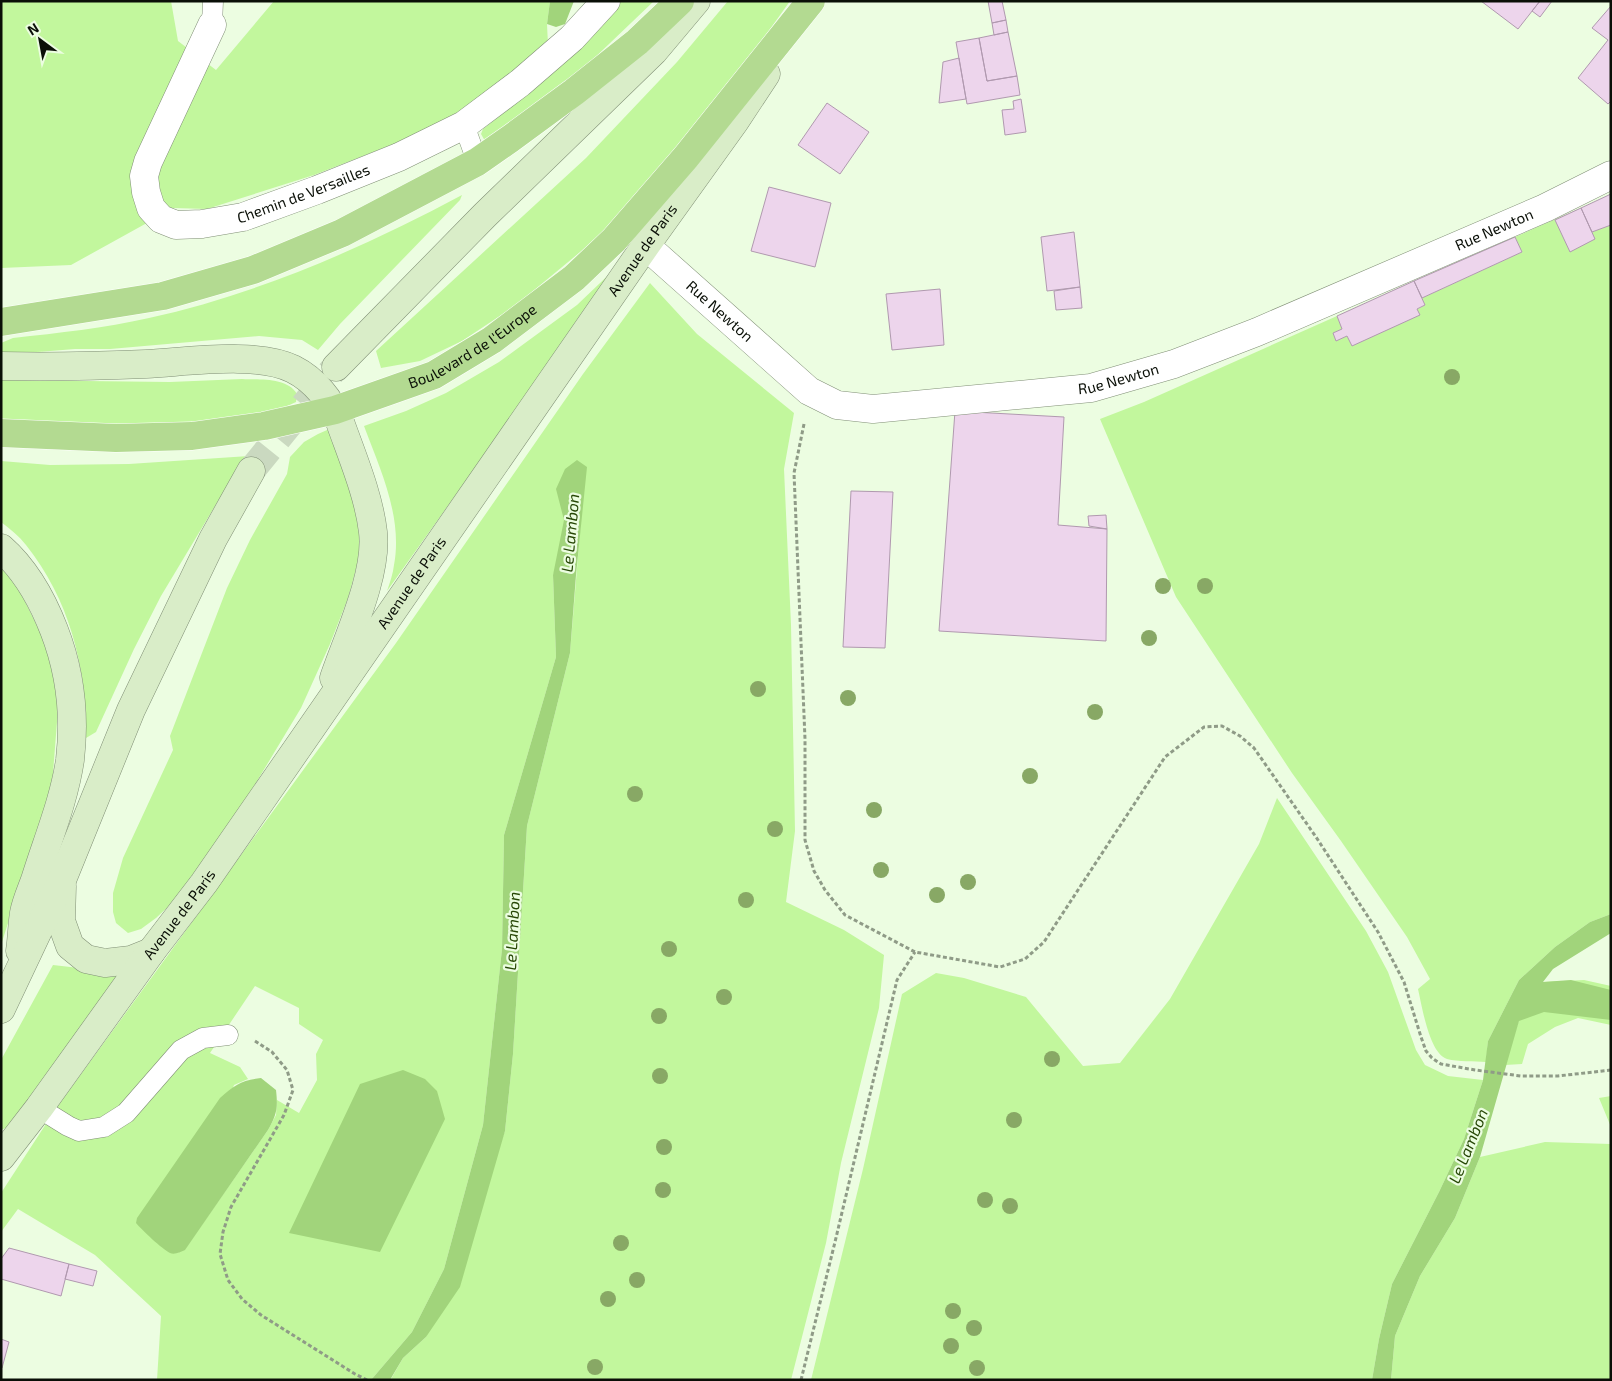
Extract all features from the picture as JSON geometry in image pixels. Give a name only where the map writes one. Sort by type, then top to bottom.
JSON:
[{"type":"main road","points":[[1,322],[163,296],[253,270],[342,234],[477,162],[574,92],[637,42],[680,1]]},
{"type":"main road","points":[[336,367],[485,215],[654,51],[696,1]]},
{"type":"main road","name":"Avenue de Paris","points":[[1,1157],[204,882],[646,245],[735,121],[812,1]]},
{"type":"main road","name":"Boulevard de l'Europe","points":[[1,433],[116,438],[192,436],[264,426],[335,410],[434,375],[492,340],[574,278],[614,240],[686,157],[812,1]]},
{"type":"main road","points":[[1,366],[59,367],[225,359],[271,361],[294,369],[317,386],[335,410],[370,510],[373,533],[373,556],[363,597],[320,714]]},
{"type":"main road","points":[[1,1009],[62,880],[131,710],[213,539],[252,471]]},
{"type":"main road","points":[[1,548],[12,557],[28,577],[45,608],[61,652],[68,681],[72,719],[70,761],[61,799],[24,912],[18,970]]},
{"type":"main road","points":[[62,880],[61,922],[70,946],[86,959],[105,963],[130,960],[151,952]]},
{"type":"street","name":"Chemin de Versailles","points":[[212,13],[148,162],[144,176],[151,208],[161,219],[176,225],[202,224],[243,217],[317,190],[399,156],[469,137],[520,83],[572,38],[606,1]]},
{"type":"street","name":"Rue Newton","points":[[646,245],[809,391],[837,405],[873,410],[1090,388],[1174,364],[1258,332],[1545,208],[1611,174]]},
{"type":"lane","points":[[39,1108],[68,1126],[80,1131],[104,1127],[126,1113],[181,1050],[203,1038],[228,1035]]},
{"type":"path","points":[[809,391],[794,472],[804,729],[804,840],[814,871],[825,890],[845,915],[915,952],[1000,967],[1026,959],[1044,942],[1165,757],[1204,727],[1222,726],[1240,736],[1254,748],[1316,837],[1378,932],[1404,982],[1426,1051],[1432,1058],[1441,1064],[1521,1076],[1558,1076],[1611,1070]]},
{"type":"path","points":[[801,1380],[836,1242],[897,980],[915,952]]},
{"type":"path","points":[[228,1035],[249,1038],[272,1052],[287,1070],[293,1090],[284,1115],[232,1207],[223,1232],[220,1254],[228,1280],[242,1299],[260,1315],[367,1380]]},
{"type":"shaded area","points":[[1,1],[171,1],[178,41],[216,70],[274,1],[550,1],[547,24],[548,45],[456,118],[314,175],[207,209],[174,208],[71,265],[1,268]]},
{"type":"shaded area","points":[[620,1],[654,1],[564,87],[485,141],[481,134],[483,129],[554,68]]},
{"type":"shaded area","points":[[728,1],[790,1],[720,100],[631,205],[585,248],[515,306],[462,341],[420,361],[381,368],[376,351],[586,158],[677,62]]},
{"type":"shaded area","points":[[462,195],[460,200],[340,324],[318,350],[302,340],[259,336],[110,349],[75,349],[1,355],[1,343],[13,338],[132,322],[190,308],[270,283],[348,251],[425,215]]},
{"type":"shaded area","points":[[1581,208],[1592,232],[1611,225],[1611,914],[1590,922],[1555,947],[1519,980],[1488,1041],[1486,1062],[1451,1060],[1441,1055],[1435,1048],[1424,1017],[1418,989],[1430,979],[1407,937],[1292,773],[1176,597],[1100,419],[1144,402],[1337,316],[1342,329],[1333,333],[1336,341],[1347,336],[1352,346],[1425,305],[1422,298],[1522,252],[1515,237]]},
{"type":"shaded area","points":[[622,262],[579,317],[532,388],[387,591],[392,575],[396,547],[393,511],[383,476],[364,426],[406,411],[446,393],[499,362],[577,305]]},
{"type":"shaded area","points":[[650,283],[697,334],[794,413],[784,469],[791,625],[795,831],[786,902],[844,930],[884,955],[879,1008],[841,1163],[826,1243],[791,1380],[391,1379],[403,1358],[426,1337],[505,1131],[513,1054],[527,826],[570,653],[581,520],[553,575],[556,657],[504,835],[502,949],[483,1125],[444,1269],[412,1332],[371,1380],[157,1380],[161,1316],[95,1255],[18,1209],[1,1232],[1,1193],[57,1107],[396,643],[583,374]],"holes":[[[255,986],[299,1008],[299,1024],[323,1040],[316,1054],[317,1080],[299,1113],[277,1100],[276,1115],[268,1130],[185,1249],[177,1253],[234,1085],[248,1079],[240,1067],[210,1053]]]},
{"type":"shaded area","points":[[242,379],[280,382],[287,385],[297,394],[296,402],[274,412],[132,430],[65,427],[1,419],[1,380],[170,382]]},
{"type":"shaded area","points":[[334,427],[359,524],[359,558],[348,598],[330,644],[301,708],[233,821],[184,892],[141,929],[128,933],[116,923],[113,912],[113,893],[123,858],[173,750],[170,736],[227,588],[250,540],[287,474],[290,457],[304,442]]},
{"type":"shaded area","points":[[249,456],[218,501],[161,596],[134,649],[96,732],[86,738],[86,712],[79,661],[65,612],[41,566],[23,542],[1,522],[1,461],[50,465],[129,464]]},
{"type":"shaded area","points":[[1,564],[13,577],[42,636],[54,673],[58,709],[52,786],[1,945]]},
{"type":"shaded area","points":[[1277,798],[1366,931],[1388,972],[1416,1050],[1425,1065],[1448,1076],[1483,1080],[1464,1139],[1392,1284],[1379,1339],[1372,1380],[811,1380],[863,1169],[902,994],[936,973],[964,978],[1026,997],[1083,1066],[1120,1063],[1170,999],[1259,844]]},
{"type":"shaded area","points":[[53,965],[122,973],[10,1126],[1,1130],[1,1060]]},
{"type":"shaded area","points":[[1584,980],[1611,986],[1611,1025],[1578,1018],[1555,1027],[1528,1044],[1522,1064],[1505,1065],[1523,1007],[1543,982]]},
{"type":"shaded area","points":[[1611,1096],[1611,1127],[1599,1098]]},
{"type":"shaded area","points":[[1545,1142],[1611,1144],[1611,1380],[1391,1380],[1395,1336],[1420,1276],[1455,1218],[1480,1157]]},
{"type":"water","points":[[550,1],[574,1],[565,24],[556,27],[547,24]]},
{"type":"water","name":"Le Lambon","points":[[577,460],[587,467],[570,653],[527,826],[513,1054],[505,1131],[460,1287],[426,1337],[403,1358],[390,1380],[371,1380],[412,1332],[444,1269],[483,1125],[502,949],[504,835],[556,657],[553,575],[564,520],[556,489],[565,469]]},
{"type":"water","name":"Le Lambon","points":[[1611,914],[1611,933],[1553,969],[1543,982],[1571,980],[1611,990],[1611,1020],[1544,1012],[1519,1021],[1480,1157],[1455,1218],[1420,1276],[1395,1336],[1391,1380],[1372,1380],[1379,1339],[1392,1284],[1464,1139],[1483,1080],[1488,1041],[1519,980],[1555,947],[1590,922]]},
{"type":"water","points":[[403,1070],[425,1079],[437,1091],[445,1119],[380,1252],[289,1233],[360,1084]]},
{"type":"water","points":[[261,1078],[276,1090],[276,1111],[268,1130],[185,1250],[170,1253],[157,1244],[136,1223],[137,1218],[220,1098],[239,1084]]},
{"type":"building","points":[[988,1],[1002,1],[1006,20],[992,23]]},
{"type":"building","points":[[1481,1],[1540,1],[1518,29]]},
{"type":"building","points":[[1540,1],[1552,1],[1540,17],[1532,11]]},
{"type":"building","points":[[1611,6],[1611,101],[1608,104],[1578,78],[1608,40],[1592,28]]},
{"type":"building","points":[[1006,20],[1008,32],[994,35],[992,23]]},
{"type":"building","points":[[1008,32],[1017,76],[987,81],[979,38]]},
{"type":"building","points":[[979,38],[987,81],[1017,76],[1020,95],[967,104],[956,42]]},
{"type":"building","points":[[959,58],[966,99],[939,103],[943,62]]},
{"type":"building","points":[[1021,99],[1026,132],[1005,135],[1002,110],[1014,109],[1013,101]]},
{"type":"building","points":[[827,103],[869,132],[840,174],[798,145]]},
{"type":"building","points":[[769,187],[831,203],[815,267],[751,251]]},
{"type":"building","points":[[1611,194],[1611,225],[1592,232],[1581,208]]},
{"type":"building","points":[[1581,208],[1595,239],[1570,252],[1555,220]]},
{"type":"building","points":[[1074,232],[1080,287],[1047,291],[1041,237]]},
{"type":"building","points":[[1515,237],[1522,252],[1422,298],[1414,281]]},
{"type":"building","points":[[1414,281],[1425,305],[1417,309],[1420,315],[1352,346],[1347,336],[1336,341],[1333,333],[1342,329],[1337,316]]},
{"type":"building","points":[[1080,287],[1082,308],[1056,310],[1054,291]]},
{"type":"building","points":[[940,289],[944,345],[892,350],[886,294]]},
{"type":"building","points":[[955,411],[1064,417],[1058,525],[1107,529],[1106,641],[939,631]]},
{"type":"building","points":[[851,491],[893,492],[885,648],[843,647]]},
{"type":"building","points":[[1106,515],[1107,529],[1089,526],[1088,516]]},
{"type":"building","points":[[9,1248],[69,1264],[61,1296],[1,1279],[1,1259]]},
{"type":"building","points":[[69,1264],[97,1271],[93,1286],[65,1279]]},
{"type":"building","points":[[1,1339],[9,1342],[2,1368],[1,1368]]},
{"type":"tunnel","points":[[251,471],[333,370]]}]
